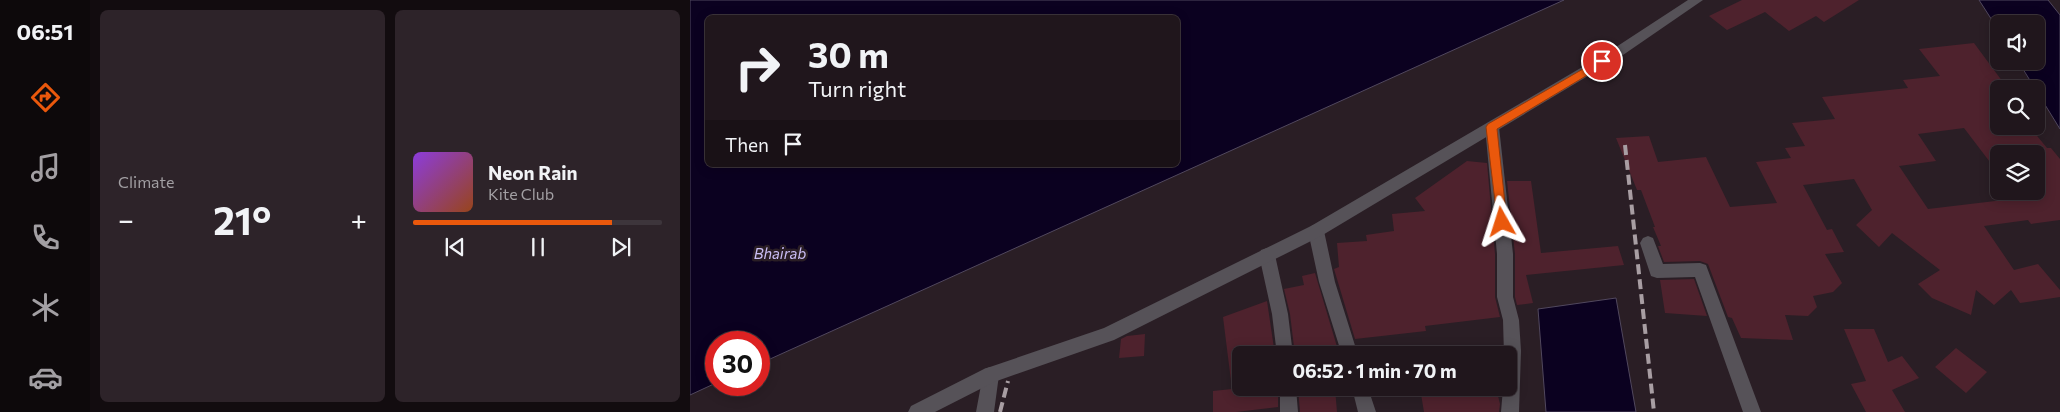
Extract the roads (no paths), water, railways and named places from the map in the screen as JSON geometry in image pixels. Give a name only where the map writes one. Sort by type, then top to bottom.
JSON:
[{"type":"street","points":[[917,412],[990,375],[1108,334],[1316,231],[1618,52],[1697,0]]},
{"type":"street","points":[[1492,127],[1505,254],[1504,297],[1510,320],[1512,352],[1510,412]]},
{"type":"street","points":[[1316,231],[1327,282],[1347,346]]},
{"type":"street","points":[[1648,243],[1657,271],[1700,270],[1752,412]]},
{"type":"street","points":[[1267,255],[1280,314],[1284,346]]},
{"type":"street","points":[[985,412],[990,375]]},
{"type":"street","points":[[1288,396],[1288,412]]},
{"type":"street","points":[[1362,396],[1367,412]]},
{"type":"water","name":"Bhairab","points":[[690,0],[1564,0],[770,359],[770,331],[705,331],[705,388],[690,395]]},
{"type":"water","points":[[1979,0],[2048,0],[2060,15],[2060,129],[2045,105],[2045,80],[2030,80],[2024,70],[2045,70],[2045,15],[1990,15],[1990,17]]},
{"type":"water","points":[[1616,298],[1636,412],[1546,412],[1538,309]]},
{"type":"railway","points":[[1625,145],[1654,412]]},
{"type":"railway","points":[[1000,412],[1008,381]]}]
